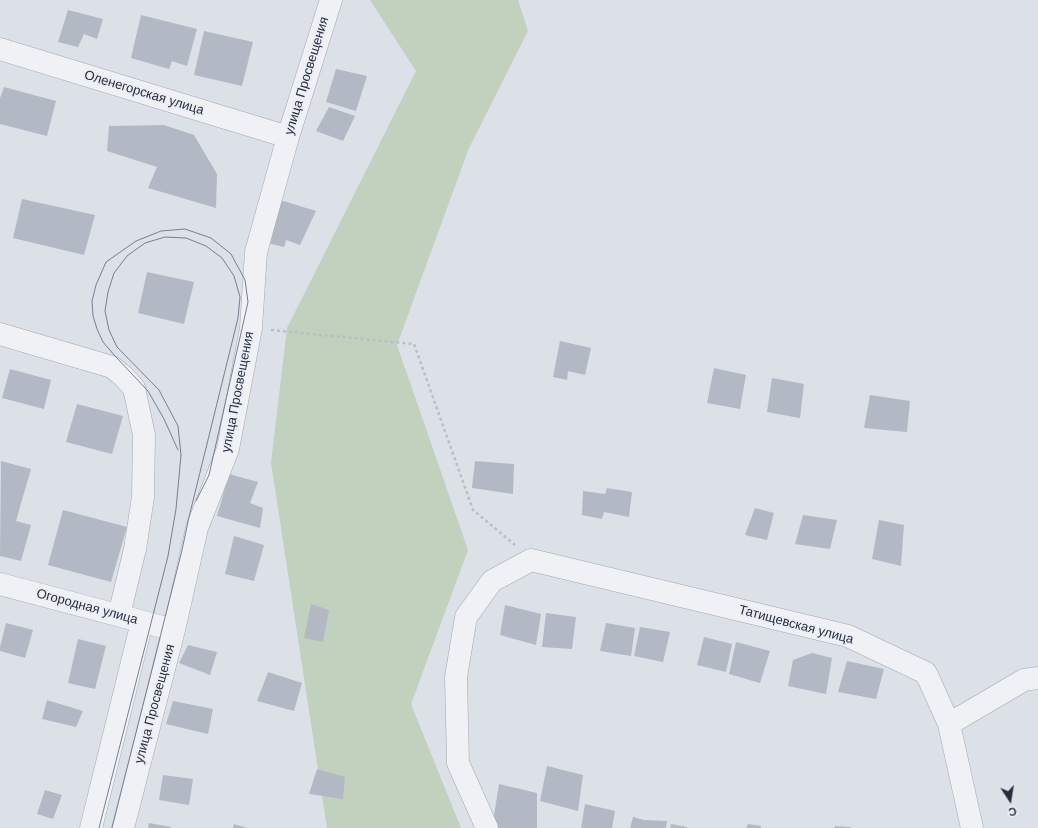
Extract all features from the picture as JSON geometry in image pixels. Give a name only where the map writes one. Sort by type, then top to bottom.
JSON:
[{"type":"street","name":"улица Просвещения","points":[[123,828],[174,630],[197,528],[228,449],[251,328],[256,252],[288,137],[330,0]]},
{"type":"street","name":"Оленегорская улица","points":[[0,49],[288,137]]},
{"type":"street","points":[[0,334],[112,367],[134,388],[144,435],[143,497],[135,549],[119,615]]},
{"type":"street","points":[[487,828],[458,763],[456,677],[466,617],[492,581],[531,560]]},
{"type":"street","name":"Татищевская улица","points":[[531,560],[848,636],[926,673],[949,724],[972,828]]},
{"type":"street","name":"Огородная улица","points":[[0,584],[174,630]]},
{"type":"street","points":[[90,826],[142,622]]},
{"type":"street","points":[[949,724],[1024,680],[1038,678]]},
{"type":"path","points":[[251,328],[414,344],[473,510],[531,560]]},
{"type":"green space","points":[[370,0],[518,0],[528,31],[469,148],[397,345],[468,550],[411,704],[461,828],[327,828],[271,463],[287,328],[416,71]]},
{"type":"building","points":[[68,10],[103,19],[97,39],[84,34],[78,47],[58,42]]},
{"type":"building","points":[[141,15],[197,29],[187,66],[172,61],[169,69],[131,58]]},
{"type":"building","points":[[204,31],[253,42],[242,86],[194,75]]},
{"type":"building","points":[[336,69],[367,76],[356,111],[326,102]]},
{"type":"building","points":[[4,87],[56,101],[47,136],[0,124],[0,98]]},
{"type":"building","points":[[329,107],[355,116],[343,141],[316,131]]},
{"type":"building","points":[[164,125],[194,135],[217,174],[216,208],[148,188],[157,167],[107,151],[109,126]]},
{"type":"building","points":[[22,199],[95,215],[84,255],[13,238]]},
{"type":"building","points":[[280,200],[316,211],[300,245],[286,240],[284,247],[267,243]]},
{"type":"building","points":[[147,272],[194,282],[184,324],[138,313]]},
{"type":"building","points":[[560,341],[591,348],[585,375],[568,371],[567,380],[553,377]]},
{"type":"building","points":[[714,368],[746,375],[740,409],[707,403]]},
{"type":"building","points":[[10,369],[51,380],[44,409],[2,398]]},
{"type":"building","points":[[772,378],[804,384],[800,418],[767,412]]},
{"type":"building","points":[[870,395],[910,401],[907,432],[864,428]]},
{"type":"building","points":[[77,404],[123,416],[112,454],[66,442]]},
{"type":"building","points":[[1,461],[31,469],[16,521],[31,525],[21,561],[0,556]]},
{"type":"building","points":[[475,461],[514,464],[513,494],[472,488]]},
{"type":"building","points":[[229,474],[258,482],[250,503],[263,508],[260,528],[217,516]]},
{"type":"building","points":[[607,488],[632,492],[629,517],[604,512],[602,519],[582,515],[583,491],[605,494]]},
{"type":"building","points":[[755,508],[774,513],[767,540],[745,535]]},
{"type":"building","points":[[63,510],[127,527],[111,582],[48,565]]},
{"type":"building","points":[[803,515],[837,520],[830,549],[795,544]]},
{"type":"building","points":[[879,520],[904,525],[901,566],[872,559]]},
{"type":"building","points":[[234,536],[264,545],[254,581],[225,574]]},
{"type":"building","points":[[311,604],[329,610],[323,642],[304,638]]},
{"type":"building","points":[[505,605],[541,614],[536,645],[500,635]]},
{"type":"building","points":[[546,613],[576,617],[572,649],[542,647]]},
{"type":"building","points":[[6,623],[33,630],[25,658],[0,651]]},
{"type":"building","points":[[606,623],[635,628],[631,656],[600,651]]},
{"type":"building","points":[[640,627],[670,632],[663,662],[634,656]]},
{"type":"building","points":[[704,637],[732,644],[726,672],[697,665]]},
{"type":"building","points":[[78,639],[106,646],[95,689],[68,683]]},
{"type":"building","points":[[736,642],[770,651],[760,683],[729,674]]},
{"type":"building","points":[[188,645],[217,652],[210,675],[179,663]]},
{"type":"building","points":[[812,653],[832,658],[826,694],[788,686],[793,660]]},
{"type":"building","points":[[847,661],[884,669],[876,699],[838,692]]},
{"type":"building","points":[[268,672],[302,683],[294,711],[257,701]]},
{"type":"building","points":[[47,700],[83,711],[76,727],[42,719]]},
{"type":"building","points":[[173,701],[213,709],[208,734],[166,724]]},
{"type":"building","points":[[547,766],[583,775],[578,811],[540,801]]},
{"type":"building","points":[[317,769],[345,777],[343,799],[309,794]]},
{"type":"building","points":[[163,775],[193,779],[189,805],[159,800]]},
{"type":"building","points":[[499,784],[537,793],[537,828],[492,828]]},
{"type":"building","points":[[45,790],[62,795],[53,819],[37,814]]},
{"type":"building","points":[[585,804],[615,811],[612,828],[581,828]]},
{"type":"building","points":[[633,817],[644,820],[667,821],[666,828],[630,828]]},
{"type":"building","points":[[149,823],[171,827],[171,828],[148,828]]},
{"type":"building","points":[[234,824],[247,828],[233,828]]},
{"type":"building","points":[[671,824],[687,827],[687,828],[670,828]]},
{"type":"building","points":[[748,824],[761,826],[761,828],[746,828]]},
{"type":"building","points":[[835,826],[851,827],[851,828],[834,828]]},
{"type":"tram line","points":[[178,450],[164,419],[148,391],[103,342],[93,316],[92,301],[96,285],[106,262],[136,241],[161,231],[185,229],[211,238],[231,254],[245,280],[248,302],[209,475],[196,501]]},
{"type":"tram line","points":[[99,828],[168,556],[176,509],[181,455],[178,426],[159,390],[117,347],[109,330],[105,311],[108,292],[114,273],[127,256],[145,243],[165,237],[186,238],[206,246],[222,258],[234,276],[240,297],[238,318],[182,550],[112,828]]}]
